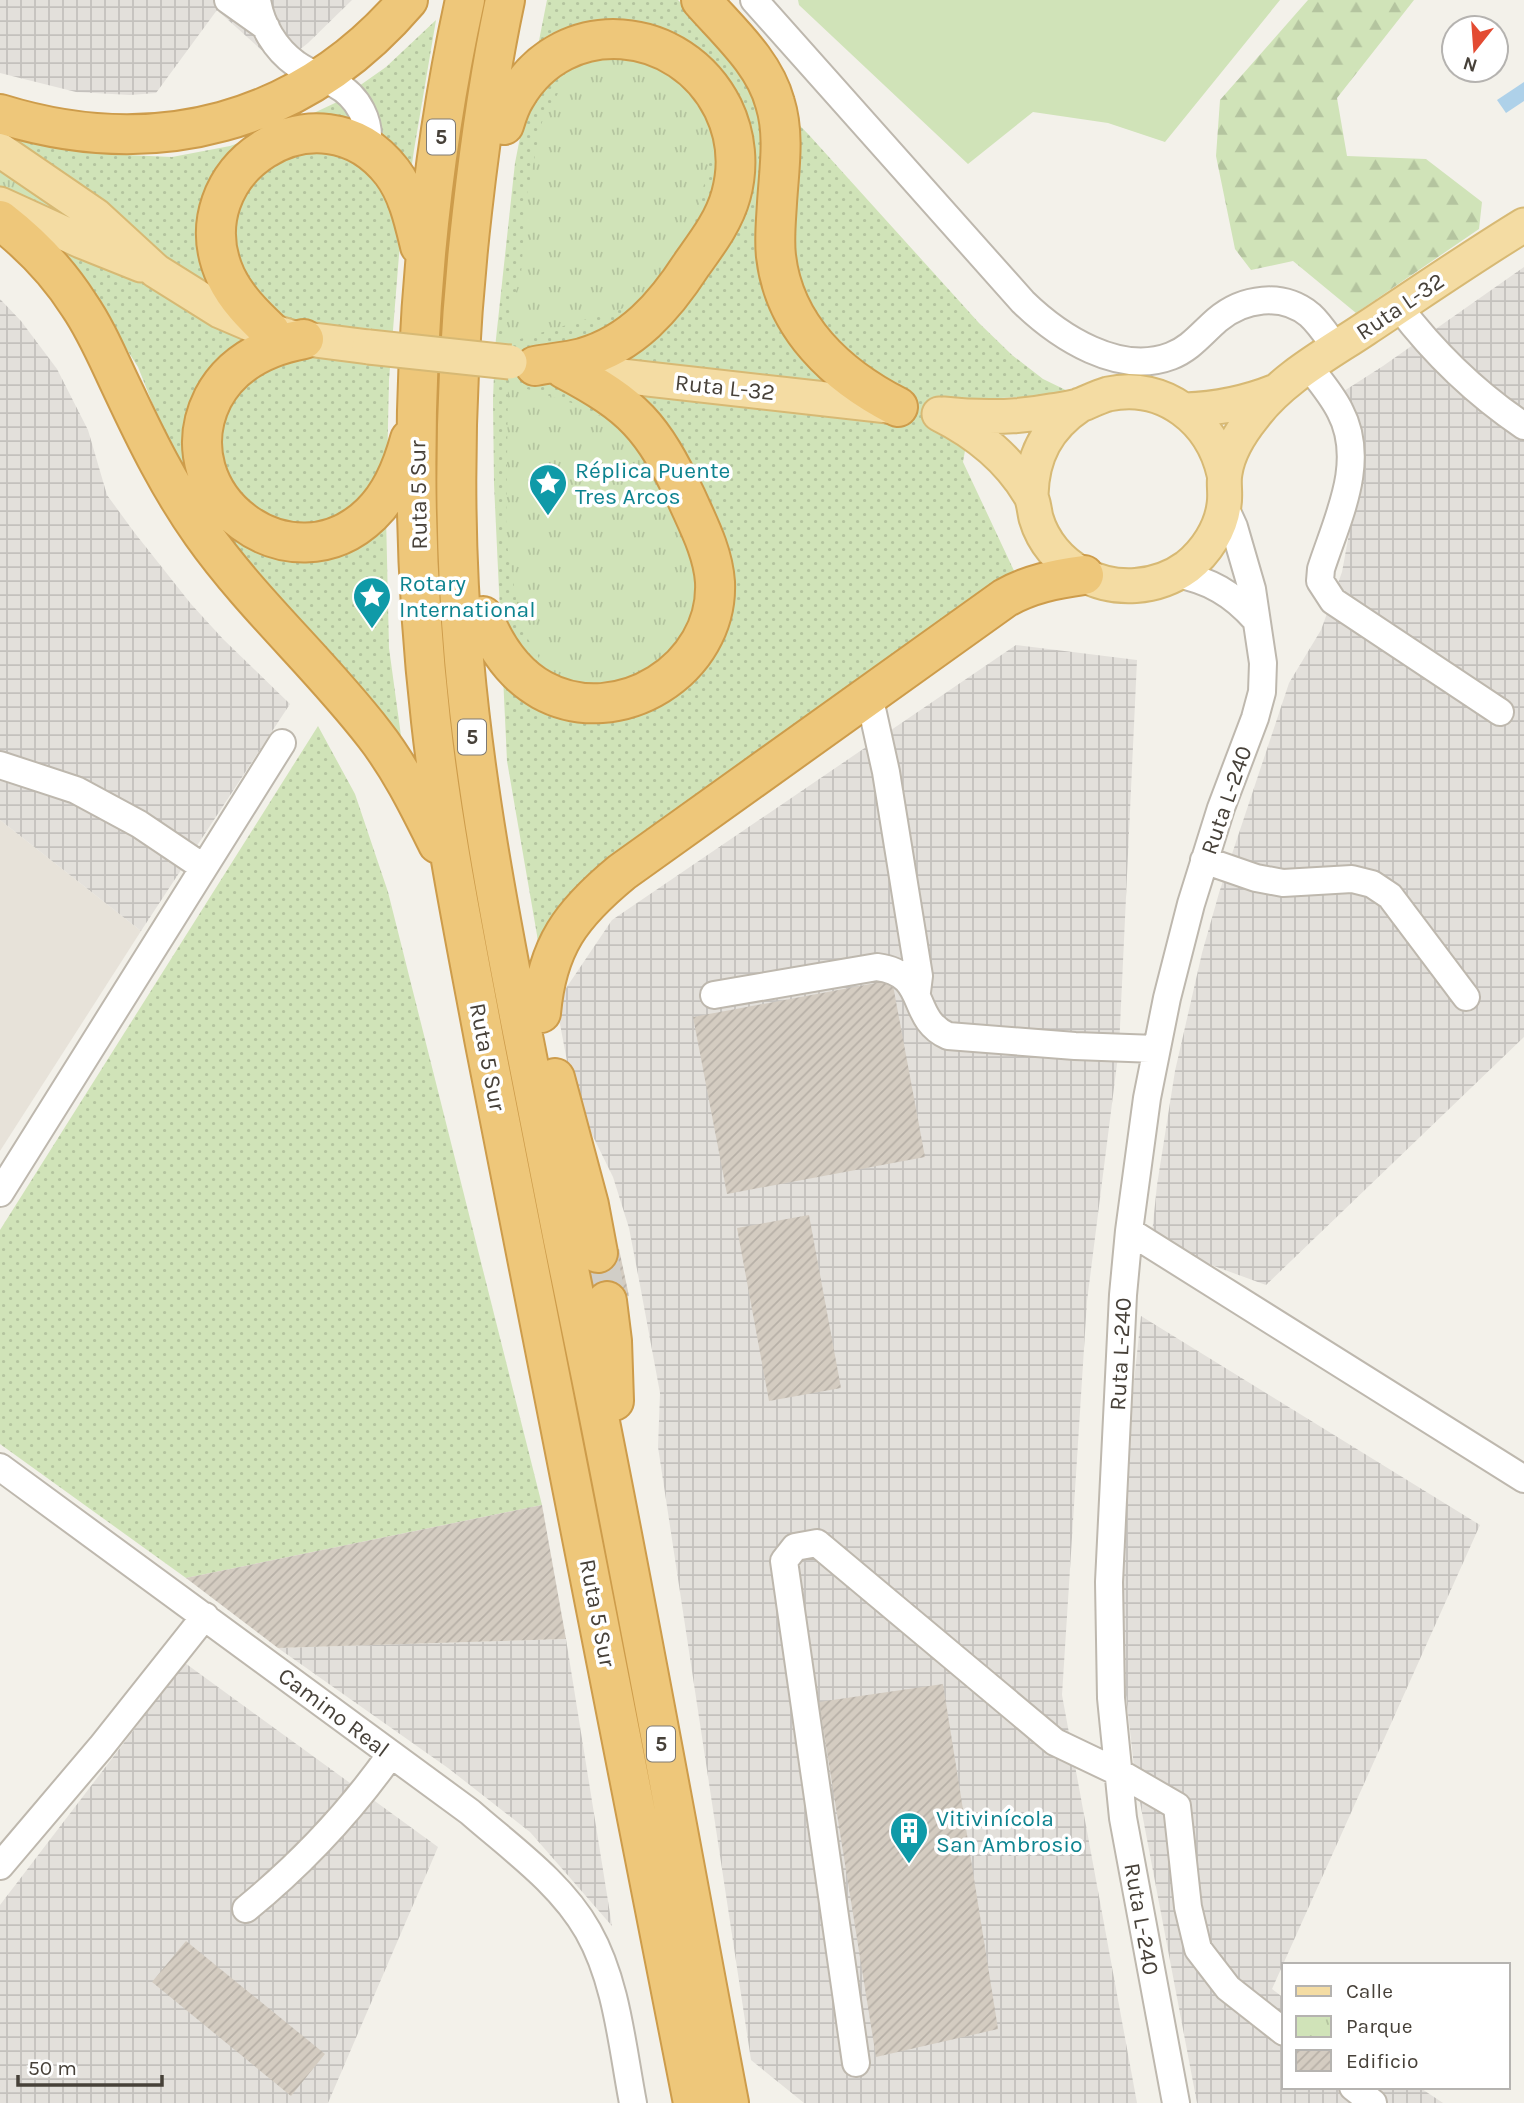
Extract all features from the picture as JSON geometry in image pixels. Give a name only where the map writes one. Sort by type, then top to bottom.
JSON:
[{"type":"highway","points":[[0,114],[67,131],[113,134],[161,132],[210,124],[250,113],[322,78],[362,45],[408,0]]},
{"type":"highway","name":"Ruta 5 Sur","points":[[465,0],[443,119],[425,275],[417,413],[419,542],[426,668],[437,769],[457,894],[693,2103]]},
{"type":"highway","name":"Ruta 5 Sur","points":[[505,0],[483,124],[461,327],[456,532],[472,737],[499,907],[609,1466],[729,2103]]},
{"type":"highway","points":[[522,0],[491,223],[479,384],[478,508],[483,616],[499,779],[527,950],[559,1096],[589,1205],[598,1254]]},
{"type":"highway","points":[[701,0],[755,62],[775,99],[781,148],[776,253],[782,287],[789,305],[804,330],[825,356],[863,387],[898,407]]},
{"type":"highway","points":[[504,125],[522,86],[547,62],[590,42],[623,39],[657,47],[694,68],[721,104],[729,123],[735,151],[733,187],[723,215],[675,290],[650,319],[624,338],[594,354],[536,366]]},
{"type":"highway","points":[[417,413],[396,477],[377,509],[361,523],[334,537],[300,543],[267,536],[229,511],[207,470],[203,437],[207,414],[217,391],[239,366],[287,335],[243,304],[231,287],[219,255],[219,211],[232,180],[245,162],[264,148],[299,135],[334,136],[367,148],[393,173],[404,193],[416,231],[425,275]]},
{"type":"highway","points":[[0,220],[36,252],[81,307],[172,488],[203,535],[376,736],[405,779],[440,847],[457,894]]},
{"type":"highway","points":[[483,616],[488,631],[504,656],[528,681],[565,699],[600,703],[647,691],[674,674],[700,644],[711,616],[715,583],[710,555],[664,452],[644,424],[626,407],[590,383],[536,366]]},
{"type":"highway","points":[[541,1013],[552,957],[572,920],[586,903],[632,865],[1005,598],[1039,583],[1084,575]]},
{"type":"highway","points":[[607,1301],[614,1384],[609,1466]]},
{"type":"main road","points":[[0,149],[95,215],[156,271]]},
{"type":"main road","points":[[0,204],[156,271]]},
{"type":"main road","name":"Ruta L-32","points":[[939,414],[971,432],[1013,471],[1031,495],[1043,536],[1060,559],[1084,575],[1114,585],[1130,586],[1161,580],[1176,574],[1199,556],[1208,545],[1221,520],[1224,490],[1233,451],[1244,429],[1265,401],[1308,367],[1524,225]]},
{"type":"main road","name":"Ruta L-32","points":[[156,271],[220,311],[287,335],[939,414],[1012,416],[1080,405],[1109,394],[1133,393],[1156,396],[1185,410],[1233,405],[1278,390]]},
{"type":"main road","points":[[1031,495],[1034,465],[1039,450],[1056,424],[1080,405]]},
{"type":"main road","points":[[1185,410],[1211,438],[1222,461],[1224,490]]},
{"type":"street","points":[[228,0],[266,27]]},
{"type":"street","points":[[257,0],[271,38],[287,57],[309,73],[335,83],[355,101],[367,124],[367,148]]},
{"type":"street","points":[[754,0],[1023,302],[1082,344],[1115,358],[1152,361],[1172,356],[1189,347],[1234,309],[1256,301],[1275,300],[1294,305],[1309,314],[1336,348]]},
{"type":"street","points":[[1399,307],[1432,348],[1462,378],[1524,425]]},
{"type":"street","points":[[1308,367],[1341,413],[1352,457],[1349,483],[1321,569],[1320,582],[1333,601],[1500,712]]},
{"type":"street","name":"Ruta L-240","points":[[1176,2103],[1123,1818],[1111,1698],[1108,1604],[1118,1380],[1129,1231],[1147,1098],[1176,961],[1204,860],[1259,705],[1263,679],[1263,663],[1248,571],[1224,490]]},
{"type":"street","points":[[1176,574],[1192,577],[1221,589],[1255,619]]},
{"type":"street","points":[[869,695],[886,772],[917,962],[917,992]]},
{"type":"street","points":[[0,1193],[282,743]]},
{"type":"street","points":[[0,765],[76,790],[139,824],[203,867]]},
{"type":"street","points":[[1204,860],[1256,878],[1283,883],[1352,879],[1372,884],[1390,897],[1466,997]]},
{"type":"street","points":[[714,995],[877,967],[896,971],[911,984],[917,992],[926,1018],[939,1032],[948,1036],[1156,1049]]},
{"type":"street","points":[[1129,1231],[1524,1479]]},
{"type":"street","name":"Camino Real","points":[[0,1467],[470,1812],[539,1872],[576,1912],[588,1931],[606,1972],[633,2103]]},
{"type":"street","points":[[856,2063],[784,1561],[795,1547],[817,1543],[1055,1742],[1120,1773],[1177,1806],[1188,1907],[1198,1949],[1228,1987],[1282,2030]]},
{"type":"street","points":[[0,1866],[92,1758],[205,1616]]},
{"type":"street","points":[[246,1909],[274,1886],[338,1822],[391,1754]]},
{"type":"street","points":[[1356,2089],[1373,2103]]},
{"type":"shaded area","points":[[0,0],[352,0],[308,43],[276,63],[217,10],[156,93],[130,95],[76,92],[0,73]]},
{"type":"shaded area","points":[[1524,267],[1524,1037],[1266,1285],[1151,1243],[1175,1071],[1202,953],[1219,893],[1289,683],[1321,630],[1342,572],[1353,512],[1344,391]]},
{"type":"shaded area","points":[[0,299],[21,321],[57,369],[88,430],[107,495],[191,604],[290,704],[141,931],[0,820]]},
{"type":"shaded area","points":[[1016,645],[1137,660],[1119,1048],[1087,1301],[1062,1695],[1137,2103],[804,2103],[751,2060],[658,1447],[660,1393],[629,1228],[613,1177],[574,1098],[556,1003],[612,920]]},
{"type":"shaded area","points":[[0,820],[141,931],[0,1151]]},
{"type":"shaded area","points":[[1141,1316],[1480,1525],[1272,1989],[1282,1996],[1282,2089],[1422,2089],[1443,2103],[1197,2103],[1135,1776],[1125,1686],[1122,1578],[1127,1447]]},
{"type":"shaded area","points":[[566,1639],[612,1926],[530,1832],[448,1768],[278,1648]]},
{"type":"shaded area","points":[[185,1663],[438,1847],[328,2103],[0,2103],[0,1905]]},
{"type":"green space","points":[[547,0],[678,0],[809,135],[979,323],[1012,355],[1043,379],[1076,395],[974,399],[963,462],[1016,575],[615,865],[540,966],[507,761],[494,484],[493,399],[495,348],[515,163]]},
{"type":"green space","points":[[798,0],[1280,0],[1165,142],[1108,123],[1033,112],[968,164],[799,5]]},
{"type":"green space","points":[[1308,0],[1414,0],[1337,98],[1347,156],[1426,159],[1482,202],[1479,229],[1356,313],[1293,261],[1251,270],[1235,249],[1216,156],[1220,100]]},
{"type":"green space","points":[[436,20],[399,255],[389,380],[386,515],[389,648],[405,765],[205,513],[165,435],[138,367],[93,296],[38,233],[0,141],[0,127],[68,150],[126,155],[172,157],[230,146],[284,127],[335,103],[386,67]]},
{"type":"green space","points":[[594,53],[637,53],[674,81],[719,122],[692,234],[644,302],[500,345],[521,275],[527,194],[542,122],[566,79]]},
{"type":"green space","points":[[0,163],[96,233],[0,191]]},
{"type":"green space","points":[[508,383],[575,404],[625,428],[673,498],[702,564],[695,620],[663,659],[629,683],[586,687],[547,672],[521,627],[506,539]]},
{"type":"green space","points":[[318,726],[355,794],[388,892],[542,1505],[186,1578],[0,1444],[0,1230]]},
{"type":"water","points":[[1524,82],[1524,101],[1506,113],[1497,100]]},
{"type":"building","points":[[892,980],[925,1157],[727,1194],[693,1017]]},
{"type":"building","points":[[809,1215],[841,1388],[769,1401],[737,1228]]},
{"type":"building","points":[[619,1249],[629,1296],[587,1304],[578,1257]]},
{"type":"building","points":[[542,1505],[566,1639],[278,1648],[186,1578]]},
{"type":"building","name":"Vitivinícola San Ambrosio","points":[[943,1684],[998,2029],[876,2057],[819,1702]]},
{"type":"building","points":[[186,1941],[325,2054],[291,2096],[152,1982]]},
{"type":"tunnel","points":[[598,1253],[607,1301]]},
{"type":"place","name":"Réplica Puente Tres Arcos","points":[[548,517]]},
{"type":"place","name":"Rotary International","points":[[372,630]]},
{"type":"place","name":"Vitivinícola San Ambrosio","points":[[909,1865]]}]
